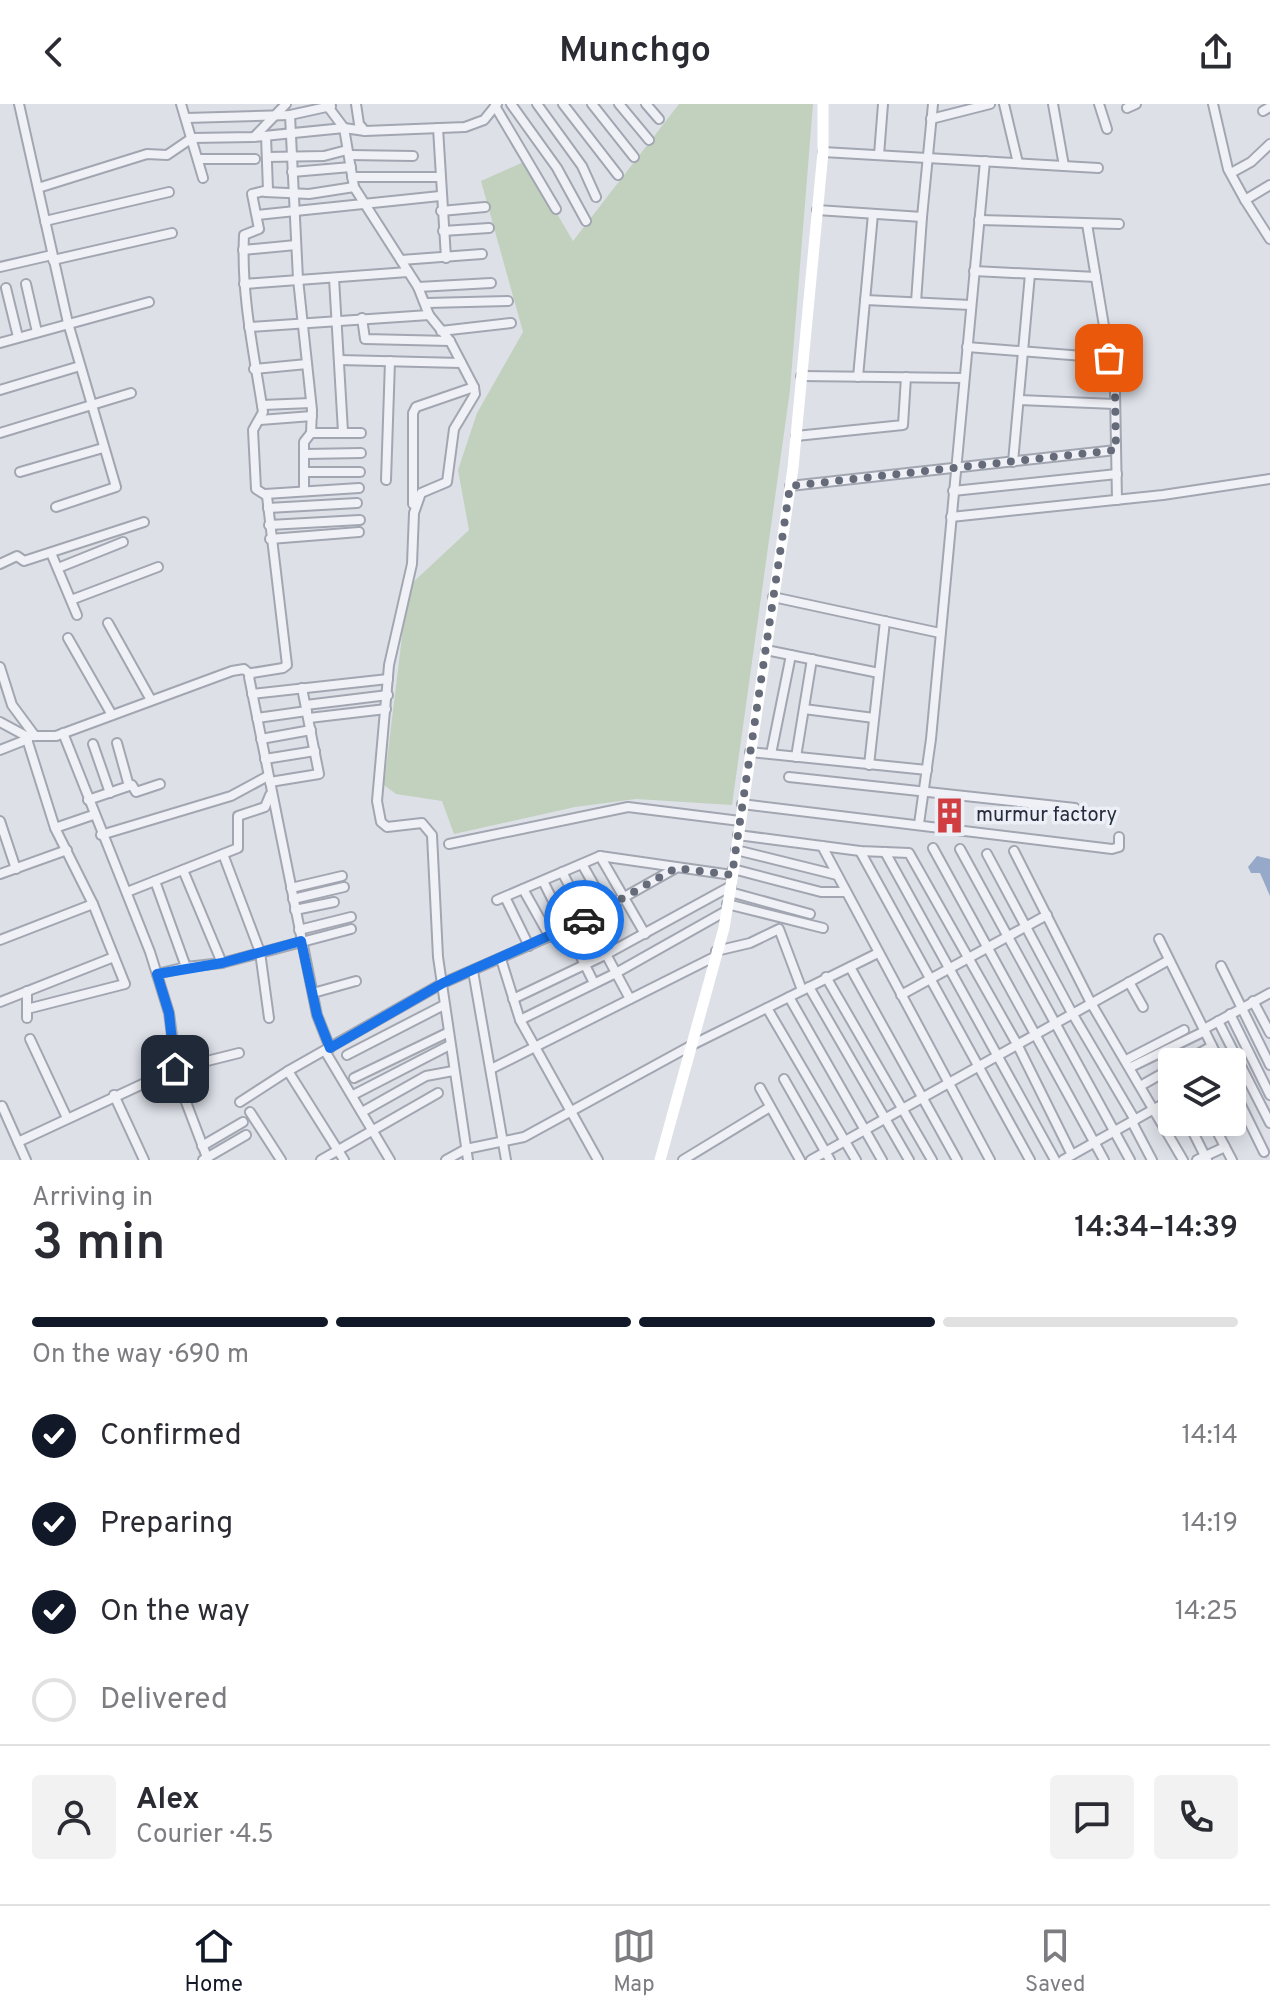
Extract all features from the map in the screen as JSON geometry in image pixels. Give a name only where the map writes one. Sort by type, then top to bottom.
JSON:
[{"type":"street","points":[[19,104],[68,323],[116,487],[56,507]]},
{"type":"street","points":[[181,104],[203,178]]},
{"type":"street","points":[[253,137],[286,104]]},
{"type":"street","points":[[356,104],[357,116],[365,131]]},
{"type":"street","points":[[511,104],[557,168],[586,221]]},
{"type":"street","points":[[537,104],[582,166],[596,197]]},
{"type":"street","points":[[563,104],[618,175]]},
{"type":"street","points":[[592,104],[634,157]]},
{"type":"street","points":[[619,104],[649,140]]},
{"type":"street","points":[[646,104],[659,119]]},
{"type":"street","points":[[660,1160],[730,890],[796,436],[823,152],[823,104]]},
{"type":"street","points":[[879,155],[883,104]]},
{"type":"street","points":[[916,302],[933,104]]},
{"type":"street","points":[[931,119],[990,104]]},
{"type":"street","points":[[1004,104],[1018,163]]},
{"type":"street","points":[[1053,104],[1064,166]]},
{"type":"street","points":[[1099,104],[1107,129]]},
{"type":"street","points":[[1213,104],[1231,173],[1270,239]]},
{"type":"street","points":[[186,118],[290,115],[329,105],[344,128],[353,182],[418,287],[427,303],[429,315],[450,341],[474,387],[475,394],[454,429],[447,482],[421,493],[414,513]]},
{"type":"street","points":[[38,188],[147,154],[167,155],[192,138],[253,137],[344,128],[365,131],[476,125],[496,105],[556,209]]},
{"type":"street","points":[[290,115],[293,213],[312,416],[311,433],[304,442],[304,491]]},
{"type":"street","points":[[438,128],[446,258]]},
{"type":"street","points":[[265,192],[266,136]]},
{"type":"street","points":[[1231,173],[1251,162],[1270,144]]},
{"type":"street","points":[[823,152],[1098,168]]},
{"type":"street","points":[[267,157],[348,153],[413,156]]},
{"type":"street","points":[[198,159],[255,159]]},
{"type":"street","points":[[919,824],[927,770],[985,161]]},
{"type":"street","points":[[292,172],[351,167]]},
{"type":"street","points":[[359,488],[265,494],[256,489],[253,430],[260,420],[262,405],[254,369],[243,250],[245,233],[259,229],[252,194],[293,193],[353,182],[439,177]]},
{"type":"street","points":[[1245,200],[1270,185]]},
{"type":"street","points":[[45,221],[169,192]]},
{"type":"street","points":[[257,215],[440,196]]},
{"type":"street","points":[[441,211],[485,207]]},
{"type":"street","points":[[817,210],[922,217]]},
{"type":"street","points":[[858,377],[873,214]]},
{"type":"street","points":[[979,220],[1119,224]]},
{"type":"street","points":[[1087,224],[1115,404],[1117,500]]},
{"type":"street","points":[[443,231],[489,228]]},
{"type":"street","points":[[0,267],[172,233]]},
{"type":"street","points":[[243,250],[296,245]]},
{"type":"street","points":[[401,260],[482,254]]},
{"type":"street","points":[[974,271],[1096,277]]},
{"type":"street","points":[[244,284],[408,272]]},
{"type":"street","points":[[1013,462],[1030,274]]},
{"type":"street","points":[[334,278],[343,432]]},
{"type":"street","points":[[418,287],[491,283]]},
{"type":"street","points":[[26,284],[37,332]]},
{"type":"street","points":[[6,288],[18,337]]},
{"type":"street","points":[[865,300],[971,305]]},
{"type":"street","points":[[427,303],[508,301]]},
{"type":"street","points":[[0,343],[149,302]]},
{"type":"street","points":[[249,327],[429,315]]},
{"type":"street","points":[[362,318],[365,339],[450,341]]},
{"type":"street","points":[[441,331],[511,323]]},
{"type":"street","points":[[967,347],[1109,358]]},
{"type":"street","points":[[339,360],[461,363]]},
{"type":"street","points":[[386,480],[390,361]]},
{"type":"street","points":[[254,369],[307,364]]},
{"type":"street","points":[[0,390],[80,366]]},
{"type":"street","points":[[801,376],[964,378]]},
{"type":"street","points":[[796,436],[903,425],[906,377]]},
{"type":"street","points":[[468,1160],[448,1046],[434,917],[432,835],[422,823],[387,827],[377,811],[388,679],[413,560],[413,413],[416,407],[474,387]]},
{"type":"street","points":[[0,433],[131,393]]},
{"type":"street","points":[[1019,400],[1115,404]]},
{"type":"street","points":[[262,405],[311,403]]},
{"type":"street","points":[[260,420],[312,416]]},
{"type":"street","points":[[311,433],[361,433]]},
{"type":"street","points":[[20,472],[103,448]]},
{"type":"street","points":[[790,486],[1116,450]]},
{"type":"street","points":[[305,454],[361,453]]},
{"type":"street","points":[[304,472],[360,472]]},
{"type":"street","points":[[953,491],[1117,474]]},
{"type":"street","points":[[951,517],[1117,500],[1270,479]]},
{"type":"street","points":[[250,674],[286,667],[265,494]]},
{"type":"street","points":[[268,508],[357,503]]},
{"type":"street","points":[[269,525],[360,520]]},
{"type":"street","points":[[0,564],[17,556],[24,561],[144,522]]},
{"type":"street","points":[[270,539],[359,532]]},
{"type":"street","points":[[58,568],[123,542]]},
{"type":"street","points":[[51,553],[77,615]]},
{"type":"street","points":[[71,600],[158,567]]},
{"type":"street","points":[[773,597],[940,633]]},
{"type":"street","points":[[869,765],[885,621]]},
{"type":"street","points":[[108,623],[151,700]]},
{"type":"street","points":[[68,638],[112,715]]},
{"type":"street","points":[[766,650],[879,673]]},
{"type":"street","points":[[771,754],[791,655]]},
{"type":"street","points":[[796,757],[812,659]]},
{"type":"street","points":[[0,667],[12,705],[30,737],[55,828],[93,904],[125,984],[27,1014],[27,991]]},
{"type":"street","points":[[0,750],[30,737],[63,733],[232,671],[244,669],[250,674],[301,941],[327,1050],[390,1160]]},
{"type":"street","points":[[252,694],[388,679]]},
{"type":"street","points":[[101,835],[231,796],[269,779],[319,774],[302,688]]},
{"type":"street","points":[[307,712],[388,695]]},
{"type":"street","points":[[257,718],[307,712],[386,709]]},
{"type":"street","points":[[804,709],[874,718]]},
{"type":"street","points":[[0,722],[30,737]]},
{"type":"street","points":[[261,739],[311,730]]},
{"type":"street","points":[[63,733],[157,974],[169,1013],[175,1069],[206,1159],[246,1135]]},
{"type":"street","points":[[117,743],[129,786],[136,792],[160,784]]},
{"type":"street","points":[[93,744],[110,793]]},
{"type":"street","points":[[265,759],[315,751]]},
{"type":"street","points":[[750,752],[927,770]]},
{"type":"street","points":[[789,777],[1075,808]]},
{"type":"street","points":[[238,816],[265,807],[269,801],[269,779]]},
{"type":"street","points":[[88,800],[129,786]]},
{"type":"street","points":[[127,892],[238,848],[238,816],[231,796]]},
{"type":"street","points":[[742,804],[1112,849],[1119,847],[1119,837]]},
{"type":"street","points":[[449,844],[628,807],[740,821]]},
{"type":"street","points":[[55,828],[93,815]]},
{"type":"street","points":[[0,821],[16,869]]},
{"type":"street","points":[[738,835],[860,851],[909,853],[1017,1044],[1072,1157],[1156,1108]]},
{"type":"street","points":[[822,846],[990,1160]]},
{"type":"street","points":[[933,848],[1104,1160]]},
{"type":"street","points":[[960,849],[1130,1160]]},
{"type":"street","points":[[0,874],[67,850]]},
{"type":"street","points":[[736,850],[837,875]]},
{"type":"street","points":[[860,851],[1030,1160]]},
{"type":"street","points":[[1014,851],[1091,1003],[1156,1108],[1183,1160]]},
{"type":"street","points":[[885,852],[1055,1160]]},
{"type":"street","points":[[223,854],[260,952],[269,1018]]},
{"type":"street","points":[[987,854],[1134,1121],[1152,1160]]},
{"type":"street","points":[[529,946],[501,899],[600,856],[676,868],[823,928]]},
{"type":"street","points":[[600,856],[645,934]]},
{"type":"street","points":[[582,864],[617,926]]},
{"type":"street","points":[[240,1102],[288,1071],[443,983],[566,930],[676,868]]},
{"type":"street","points":[[183,870],[222,963]]},
{"type":"street","points":[[562,872],[630,999]]},
{"type":"street","points":[[291,888],[342,876]]},
{"type":"street","points":[[155,881],[186,967]]},
{"type":"street","points":[[543,881],[594,983]]},
{"type":"street","points":[[293,899],[344,887]]},
{"type":"street","points":[[523,889],[550,937]]},
{"type":"street","points":[[730,890],[810,914]]},
{"type":"street","points":[[520,1020],[616,973],[730,890]]},
{"type":"street","points":[[513,999],[585,966],[730,890],[846,892]]},
{"type":"street","points":[[295,910],[334,902]]},
{"type":"street","points":[[0,940],[93,904]]},
{"type":"street","points":[[901,995],[1047,915]]},
{"type":"street","points":[[299,930],[351,917]]},
{"type":"street","points":[[157,974],[222,963],[351,929]]},
{"type":"street","points":[[491,1069],[715,954],[750,943],[779,929],[806,989],[909,1160]]},
{"type":"street","points":[[1159,939],[1212,1046],[1208,1048]]},
{"type":"street","points":[[446,1160],[466,1149],[524,1137],[692,1046],[878,953]]},
{"type":"street","points":[[0,1002],[114,957]]},
{"type":"street","points":[[501,959],[520,1020],[573,1110],[598,1160]]},
{"type":"street","points":[[811,1160],[828,1156],[845,1141],[1169,960]]},
{"type":"street","points":[[1221,966],[1270,1065]]},
{"type":"street","points":[[850,967],[957,1160]]},
{"type":"street","points":[[473,971],[506,1160]]},
{"type":"street","points":[[827,978],[932,1160]]},
{"type":"street","points":[[313,993],[356,981]]},
{"type":"street","points":[[1129,982],[1143,1007]]},
{"type":"street","points":[[1128,1064],[1204,1030],[1240,1007],[1270,993]]},
{"type":"street","points":[[789,997],[882,1160]]},
{"type":"street","points":[[1253,1001],[1270,1033]]},
{"type":"street","points":[[347,1055],[444,1005]]},
{"type":"street","points":[[767,1008],[856,1160]]},
{"type":"street","points":[[1230,1014],[1270,1095]]},
{"type":"street","points":[[1218,1021],[1269,1118]]},
{"type":"street","points":[[1128,1064],[1184,1030]]},
{"type":"street","points":[[354,1078],[447,1033]]},
{"type":"street","points":[[30,1039],[67,1118]]},
{"type":"street","points":[[353,1095],[448,1046]]},
{"type":"street","points":[[18,1142],[175,1069],[239,1053]]},
{"type":"street","points":[[288,1071],[344,1160]]},
{"type":"street","points":[[362,1112],[426,1076],[453,1071]]},
{"type":"street","points":[[1142,1085],[1158,1076]]},
{"type":"street","points":[[784,1079],[828,1156]]},
{"type":"street","points":[[760,1088],[800,1160]]},
{"type":"street","points":[[321,1160],[438,1093]]},
{"type":"street","points":[[114,1095],[144,1160]]},
{"type":"street","points":[[2,1106],[26,1160]]},
{"type":"street","points":[[683,1160],[770,1107]]},
{"type":"street","points":[[250,1112],[281,1160]]},
{"type":"street","points":[[1246,1115],[1264,1152]]},
{"type":"street","points":[[202,1146],[243,1122]]},
{"type":"street","points":[[1194,1136],[1203,1159],[1225,1147]]},
{"type":"street","points":[[1219,1136],[1232,1160]]},
{"type":"green space","points":[[679,104],[813,104],[790,390],[732,805],[636,799],[575,807],[454,834],[442,801],[396,794],[384,785],[408,587],[469,530],[458,470],[477,413],[523,332],[481,181],[526,161],[573,241]]},
{"type":"water","points":[[1257,856],[1270,859],[1270,896],[1260,873],[1251,873],[1248,867]]},
{"type":"way so far","points":[[584,920],[676,868],[732,875],[790,486],[1116,450],[1115,392],[1109,358]]},
{"type":"place","name":"murmur factory","points":[[950,816]]},
{"type":"route","points":[[175,1069],[169,1013],[157,974],[222,963],[301,941],[317,1015],[330,1048],[443,983],[584,920]]}]
